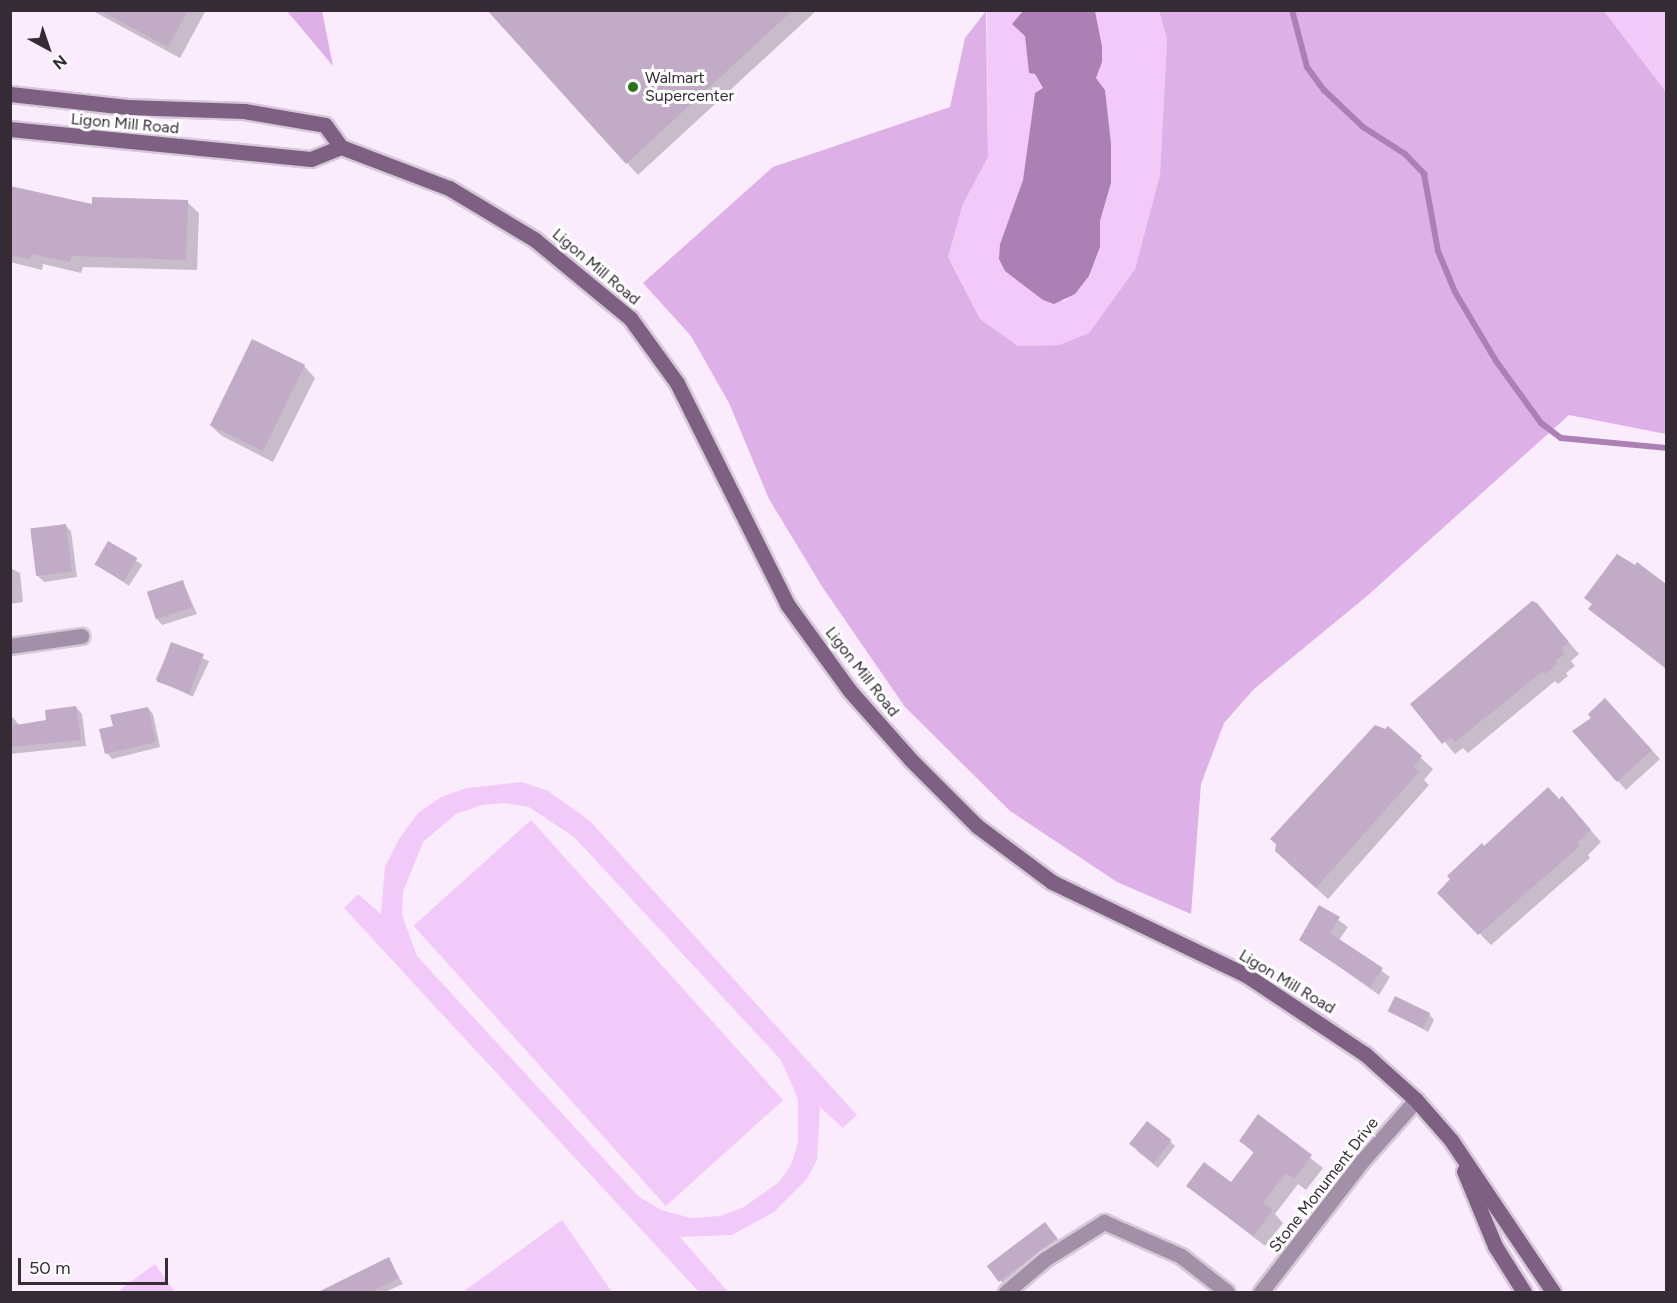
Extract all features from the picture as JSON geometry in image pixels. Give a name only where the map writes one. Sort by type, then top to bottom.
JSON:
[{"type":"main road","name":"Ligon Mill Road","points":[[10,94],[127,107],[244,111],[325,125],[341,147],[421,176],[495,213],[534,239],[630,318],[677,383],[787,604],[850,691],[977,826],[1052,882],[1246,975],[1365,1054],[1416,1100],[1451,1140],[1553,1293]]},
{"type":"main road","name":"Ligon Mill Road","points":[[10,129],[311,159],[341,147]]},
{"type":"main road","name":"Ligon Mill Road","points":[[1451,1140],[1495,1246],[1524,1293]]},
{"type":"street","points":[[10,646],[81,636]]},
{"type":"street","name":"Stone Monument Drive","points":[[1262,1293],[1362,1161],[1416,1100]]},
{"type":"street","points":[[1006,1293],[1045,1259],[1104,1222],[1181,1257],[1227,1293]]},
{"type":"shaded area","points":[[287,11],[322,11],[333,66]]},
{"type":"shaded area","points":[[986,11],[988,157],[963,204],[948,257],[980,319],[1018,346],[1059,345],[1089,333],[1135,269],[1160,175],[1167,39],[1159,11],[1604,11],[1666,92],[1666,434],[1569,415],[1367,596],[1254,689],[1224,723],[1201,784],[1191,914],[1117,882],[1010,811],[905,707],[823,588],[769,499],[729,403],[691,336],[643,283],[773,167],[950,107],[965,38]]},
{"type":"shaded area","points":[[987,11],[1023,11],[1029,72],[1035,73],[1043,88],[1035,94],[1023,180],[1000,244],[1064,302],[1089,276],[1100,247],[1100,221],[1111,183],[1105,90],[1096,78],[1096,69],[1102,62],[1102,46],[1095,11],[1159,11],[1167,39],[1160,176],[1135,269],[1089,333],[1059,345],[1018,346],[980,319],[948,257],[963,204],[988,157]]},
{"type":"shaded area","points":[[1023,11],[1095,11],[1102,46],[1102,62],[1096,78],[1105,90],[1111,144],[1111,183],[1100,221],[1100,247],[1089,276],[1075,294],[1054,304],[1043,300],[1005,271],[999,259],[1000,244],[1023,180],[1035,93],[1043,88],[1035,74],[1029,73],[1025,36],[1012,24]]},
{"type":"shaded area","points":[[1604,11],[1666,11],[1666,92]]},
{"type":"shaded area","points":[[522,782],[548,791],[590,821],[857,1115],[843,1128],[820,1107],[817,1160],[806,1180],[774,1212],[732,1235],[680,1237],[728,1292],[699,1292],[344,908],[358,894],[381,914],[385,867],[399,839],[418,813],[441,797],[467,788]],"holes":[[[505,803],[529,807],[574,837],[781,1060],[798,1099],[798,1143],[791,1165],[779,1182],[744,1207],[720,1216],[691,1218],[661,1210],[638,1196],[417,956],[402,915],[403,892],[423,842],[456,814],[482,805]]]},
{"type":"shaded area","points":[[531,820],[783,1100],[666,1206],[414,926]]},
{"type":"shaded area","points":[[562,1220],[612,1292],[463,1292]]},
{"type":"shaded area","points":[[155,1264],[175,1292],[117,1292]]},
{"type":"building","points":[[99,10],[188,10],[168,47]]},
{"type":"building","name":"Walmart Supercenter","points":[[487,10],[793,10],[626,164]]},
{"type":"building","points":[[10,186],[92,204],[92,197],[188,200],[186,260],[72,256],[70,262],[31,254],[30,259],[10,255]]},
{"type":"building","points":[[252,339],[305,365],[263,451],[210,425]]},
{"type":"building","points":[[66,524],[72,572],[36,576],[30,528]]},
{"type":"building","points":[[108,541],[137,558],[124,581],[94,564]]},
{"type":"building","points":[[1617,554],[1635,565],[1637,562],[1666,584],[1666,668],[1588,609],[1592,604],[1584,598]]},
{"type":"building","points":[[183,580],[192,608],[156,619],[147,592]]},
{"type":"building","points":[[1532,601],[1537,603],[1569,642],[1561,648],[1565,654],[1555,661],[1557,664],[1545,674],[1543,671],[1455,742],[1451,737],[1442,744],[1410,704]]},
{"type":"building","points":[[171,642],[204,654],[190,693],[157,681]]},
{"type":"building","points":[[1605,698],[1652,750],[1617,782],[1572,731],[1591,718],[1588,714]]},
{"type":"building","points":[[76,706],[81,740],[10,747],[10,726],[46,720],[45,710]]},
{"type":"building","points":[[148,707],[156,742],[105,754],[99,729],[113,726],[110,715]]},
{"type":"building","points":[[1375,725],[1385,729],[1388,726],[1422,756],[1414,767],[1419,772],[1316,888],[1275,851],[1276,844],[1270,839]]},
{"type":"building","points":[[1548,787],[1559,799],[1562,796],[1591,830],[1577,843],[1580,846],[1478,935],[1437,893],[1450,879],[1447,876],[1482,843],[1484,846]]},
{"type":"building","points":[[1319,905],[1340,917],[1330,933],[1383,968],[1370,987],[1299,940]]},
{"type":"building","points":[[1395,996],[1430,1013],[1423,1028],[1388,1011]]},
{"type":"building","points":[[1258,1114],[1312,1155],[1294,1179],[1286,1173],[1263,1203],[1273,1210],[1253,1236],[1186,1186],[1204,1162],[1231,1182],[1254,1152],[1239,1141]]},
{"type":"building","points":[[1147,1121],[1171,1140],[1154,1163],[1129,1144]]},
{"type":"building","points":[[1045,1222],[1057,1238],[999,1282],[987,1266]]},
{"type":"building","points":[[389,1257],[399,1278],[369,1293],[316,1293]]},
{"type":"waterway","points":[[1292,10],[1307,67],[1324,90],[1363,127],[1405,154],[1424,174],[1438,251],[1455,292],[1496,361],[1541,423],[1561,438],[1666,448]]},
{"type":"place","name":"Walmart Supercenter","points":[[633,87]]}]
